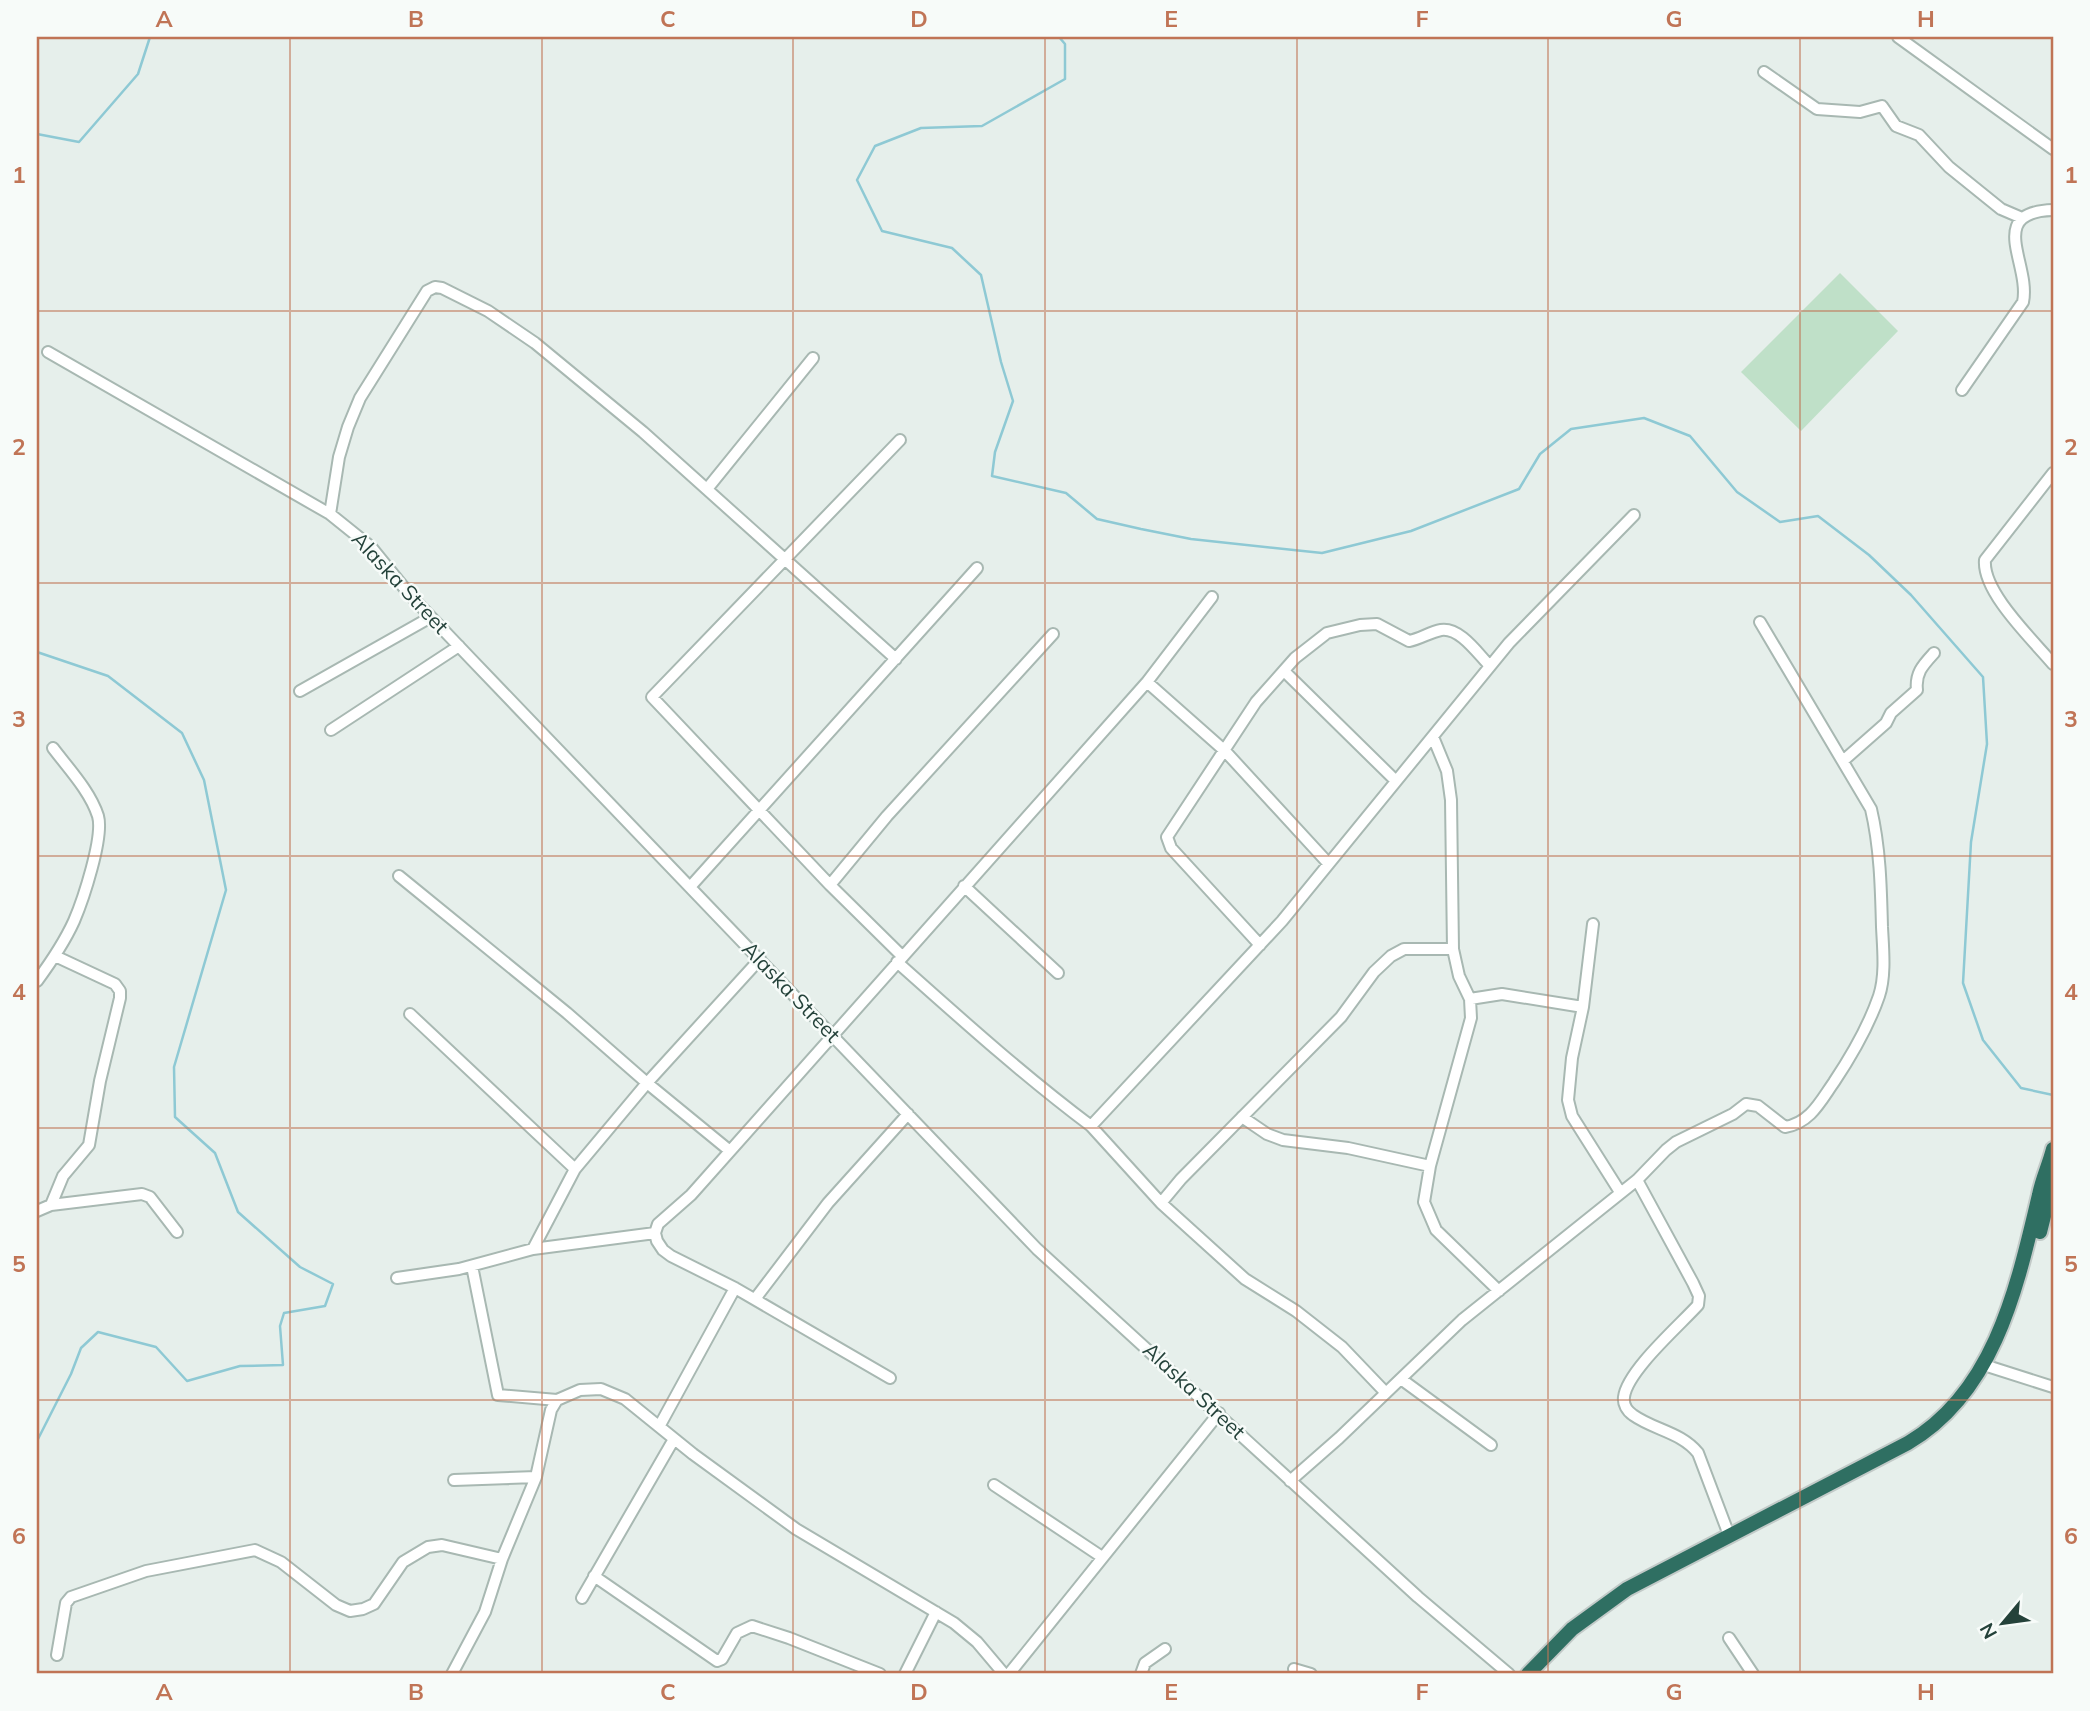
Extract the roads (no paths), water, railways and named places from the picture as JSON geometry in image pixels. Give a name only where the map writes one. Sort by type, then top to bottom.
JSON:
[{"type":"highway","points":[[1540,1674],[1578,1636],[1632,1597],[1928,1431],[1945,1417],[1989,1366],[2023,1266],[2039,1192],[2053,1149]]},
{"type":"highway","points":[[1528,1674],[1572,1629],[1650,1576],[1729,1535],[1808,1500]]},
{"type":"street","points":[[1898,37],[2053,149]]},
{"type":"street","points":[[1764,72],[1817,109],[1860,112],[1882,106],[1896,126],[1919,135],[1949,167],[2001,209],[2022,218]]},
{"type":"street","points":[[1962,390],[2023,302],[2026,290],[2014,237],[2016,227],[2022,218],[2036,211],[2053,210]]},
{"type":"street","points":[[330,514],[342,447],[360,398],[427,290],[442,288],[488,311],[536,343],[707,489],[896,659]]},
{"type":"street","name":"Alaska Street","points":[[48,352],[330,514],[371,547],[431,617],[1037,1249],[1418,1597],[1509,1674]]},
{"type":"street","points":[[707,489],[813,358]]},
{"type":"street","points":[[900,440],[652,697],[954,1015],[1046,1093],[1091,1126],[1161,1203],[1245,1279],[1296,1311],[1342,1347],[1386,1393]]},
{"type":"street","points":[[2053,473],[1985,560],[1984,568],[2015,620],[2053,664]]},
{"type":"street","points":[[1091,1126],[1282,921],[1490,666],[1634,515]]},
{"type":"street","points":[[690,887],[977,568]]},
{"type":"street","points":[[890,1378],[736,1288],[671,1256],[657,1241],[655,1233],[659,1224],[691,1195],[1147,682],[1212,597]]},
{"type":"street","points":[[300,691],[431,617]]},
{"type":"street","points":[[1290,1481],[1462,1320],[1637,1180],[1676,1142],[1733,1114],[1746,1104],[1758,1106],[1785,1128],[1796,1125],[1812,1114],[1858,1046],[1880,994],[1883,957],[1876,830],[1871,809],[1844,760],[1760,622]]},
{"type":"street","points":[[1260,945],[1168,843],[1167,837],[1256,702],[1295,659],[1327,633],[1360,625],[1377,624],[1409,641],[1438,630],[1447,630],[1465,640],[1490,666]]},
{"type":"street","points":[[831,886],[887,816],[1053,634]]},
{"type":"street","points":[[331,730],[459,646]]},
{"type":"street","points":[[1844,760],[1886,723],[1891,713],[1917,690],[1916,679],[1921,668],[1934,653]]},
{"type":"street","points":[[1284,671],[1396,781]]},
{"type":"street","points":[[1147,682],[1225,751],[1328,863]]},
{"type":"street","points":[[1433,737],[1447,771],[1451,800],[1453,949],[1458,976],[1470,999],[1471,1018],[1430,1166],[1424,1202],[1436,1230],[1499,1291]]},
{"type":"street","points":[[37,981],[55,956],[74,920],[99,829],[97,816],[86,792],[53,748]]},
{"type":"street","points":[[399,876],[730,1151]]},
{"type":"street","points":[[964,886],[1058,973]]},
{"type":"street","points":[[1593,924],[1568,1100],[1572,1116],[1620,1192]]},
{"type":"street","points":[[1161,1203],[1341,1017],[1374,972],[1391,956],[1404,949],[1453,949]]},
{"type":"street","points":[[51,1205],[63,1176],[89,1145],[100,1081],[120,998],[120,991],[115,984],[55,956]]},
{"type":"street","points":[[533,1249],[575,1169],[647,1083],[760,959]]},
{"type":"street","points":[[1470,999],[1502,994],[1583,1007]]},
{"type":"street","points":[[410,1014],[575,1169]]},
{"type":"street","points":[[755,1299],[828,1203],[908,1114]]},
{"type":"street","points":[[1242,1117],[1267,1134],[1283,1140],[1348,1148],[1430,1166]]},
{"type":"street","points":[[1637,1180],[1699,1296],[1698,1305],[1635,1371],[1623,1395],[1624,1402],[1633,1415],[1689,1442],[1698,1453],[1729,1535]]},
{"type":"street","points":[[37,1211],[51,1205],[142,1194],[150,1197],[177,1232]]},
{"type":"street","points":[[397,1278],[472,1266],[533,1249],[655,1233]]},
{"type":"street","points":[[472,1266],[498,1395],[557,1400],[580,1390],[601,1389],[625,1399],[674,1439],[796,1529],[936,1612],[972,1637],[1007,1674],[1219,1413]]},
{"type":"street","points":[[660,1426],[736,1288]]},
{"type":"street","points":[[1989,1366],[2053,1387]]},
{"type":"street","points":[[1401,1379],[1491,1445]]},
{"type":"street","points":[[452,1674],[485,1612],[502,1559],[536,1477],[551,1410],[557,1400]]},
{"type":"street","points":[[582,1598],[674,1439]]},
{"type":"street","points":[[454,1480],[536,1477]]},
{"type":"street","points":[[994,1485],[1102,1558]]},
{"type":"street","points":[[57,1655],[66,1603],[71,1597],[146,1571],[255,1550],[281,1562],[336,1605],[350,1611],[374,1604],[403,1562],[428,1547],[442,1545],[502,1559]]},
{"type":"street","points":[[594,1576],[717,1661],[722,1659],[737,1633],[752,1626],[880,1674]]},
{"type":"street","points":[[905,1674],[936,1612]]},
{"type":"street","points":[[1729,1638],[1753,1674]]},
{"type":"street","points":[[1140,1674],[1145,1663],[1165,1649]]},
{"type":"street","points":[[1294,1669],[1311,1674]]},
{"type":"waterway","points":[[37,134],[79,142],[138,74],[150,37]]},
{"type":"waterway","points":[[1059,37],[1065,44],[1065,79],[982,126],[921,128],[875,146],[857,180],[882,231],[952,248],[981,275],[1013,401],[995,452],[992,476],[1066,493],[1097,519],[1191,539],[1322,553],[1411,531],[1519,489],[1540,454],[1571,429],[1644,418],[1690,436],[1737,492],[1780,522],[1818,516],[1869,555],[1911,595],[1983,677],[1987,744],[1971,842],[1963,983],[1983,1040],[2021,1088],[2053,1095]]},
{"type":"waterway","points":[[37,652],[108,676],[182,733],[204,780],[226,890],[174,1067],[175,1117],[215,1153],[238,1212],[300,1267],[333,1284],[325,1306],[284,1313],[280,1326],[283,1365],[240,1366],[187,1381],[156,1347],[98,1332],[81,1348],[37,1441]]}]
